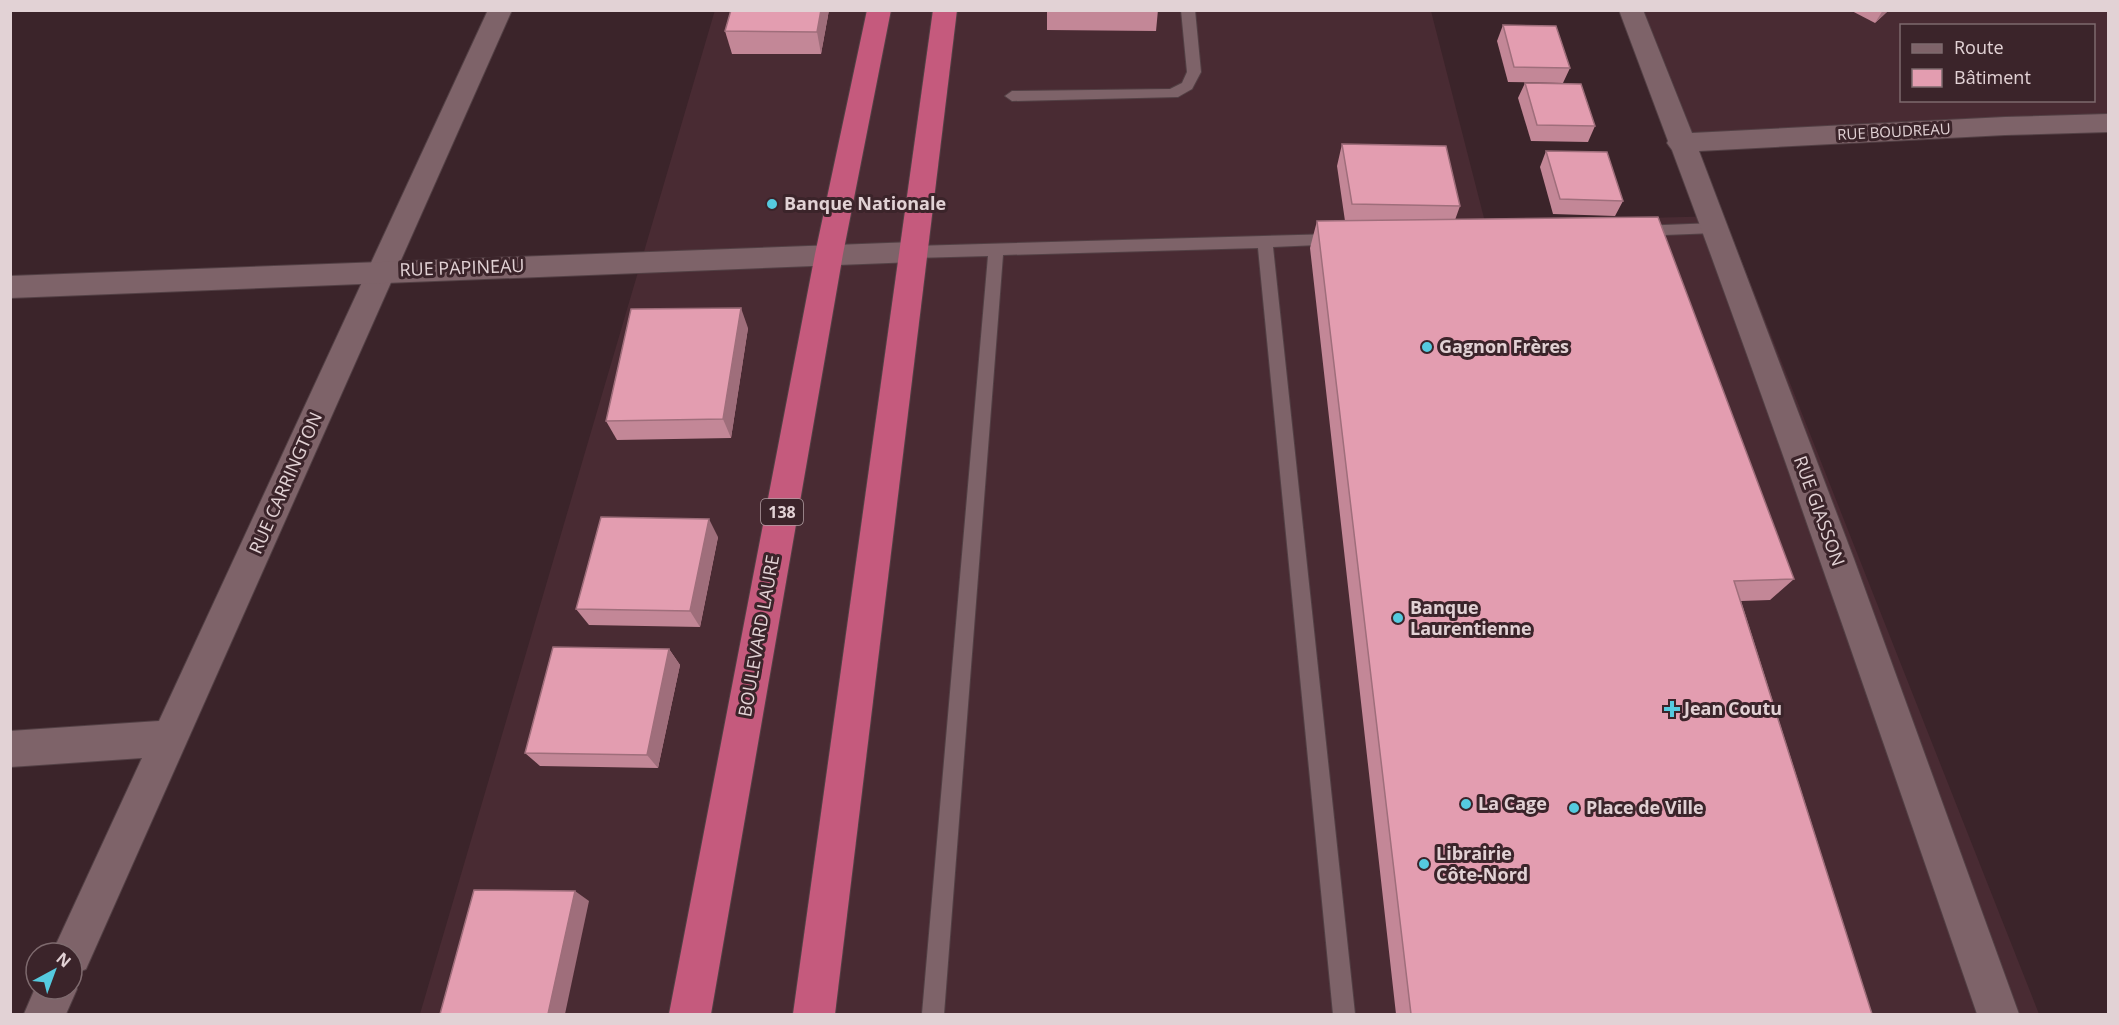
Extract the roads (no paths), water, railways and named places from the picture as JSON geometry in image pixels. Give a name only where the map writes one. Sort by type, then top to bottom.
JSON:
[{"type":"highway","name":"BOULEVARD LAURE","points":[[690,1014],[828,254],[879,10]]},
{"type":"highway","points":[[814,1014],[945,10]]},
{"type":"street","name":"RUE CARRINGTON","points":[[78,941],[500,10]]},
{"type":"street","name":"RUE GIASSON","points":[[1631,10],[1680,143],[1715,228],[1841,570],[1998,1014]]},
{"type":"street","name":"RUE BOUDREAU","points":[[1680,143],[2005,126],[2109,123]]},
{"type":"street","name":"RUE PAPINEAU","points":[[10,287],[914,252]]},
{"type":"street","points":[[10,748],[170,738]]},
{"type":"lane","points":[[1012,96],[1173,94],[1187,86],[1194,72],[1188,10]]},
{"type":"lane","points":[[1620,231],[1715,228]]},
{"type":"lane","points":[[914,252],[1348,240]]},
{"type":"lane","points":[[1265,242],[1277,339],[1344,1014]]},
{"type":"lane","points":[[933,1014],[996,250]]},
{"type":"place","name":"Banque Nationale","points":[[772,204]]},
{"type":"place","name":"Gagnon Frères","points":[[1427,347]]},
{"type":"place","name":"Banque Laurentienne","points":[[1398,618]]},
{"type":"place","name":"Jean Coutu","points":[[1672,709]]},
{"type":"place","name":"La Cage","points":[[1466,804]]},
{"type":"place","name":"Place de Ville","points":[[1574,808]]},
{"type":"place","name":"Librairie Côte-Nord","points":[[1424,864]]}]
